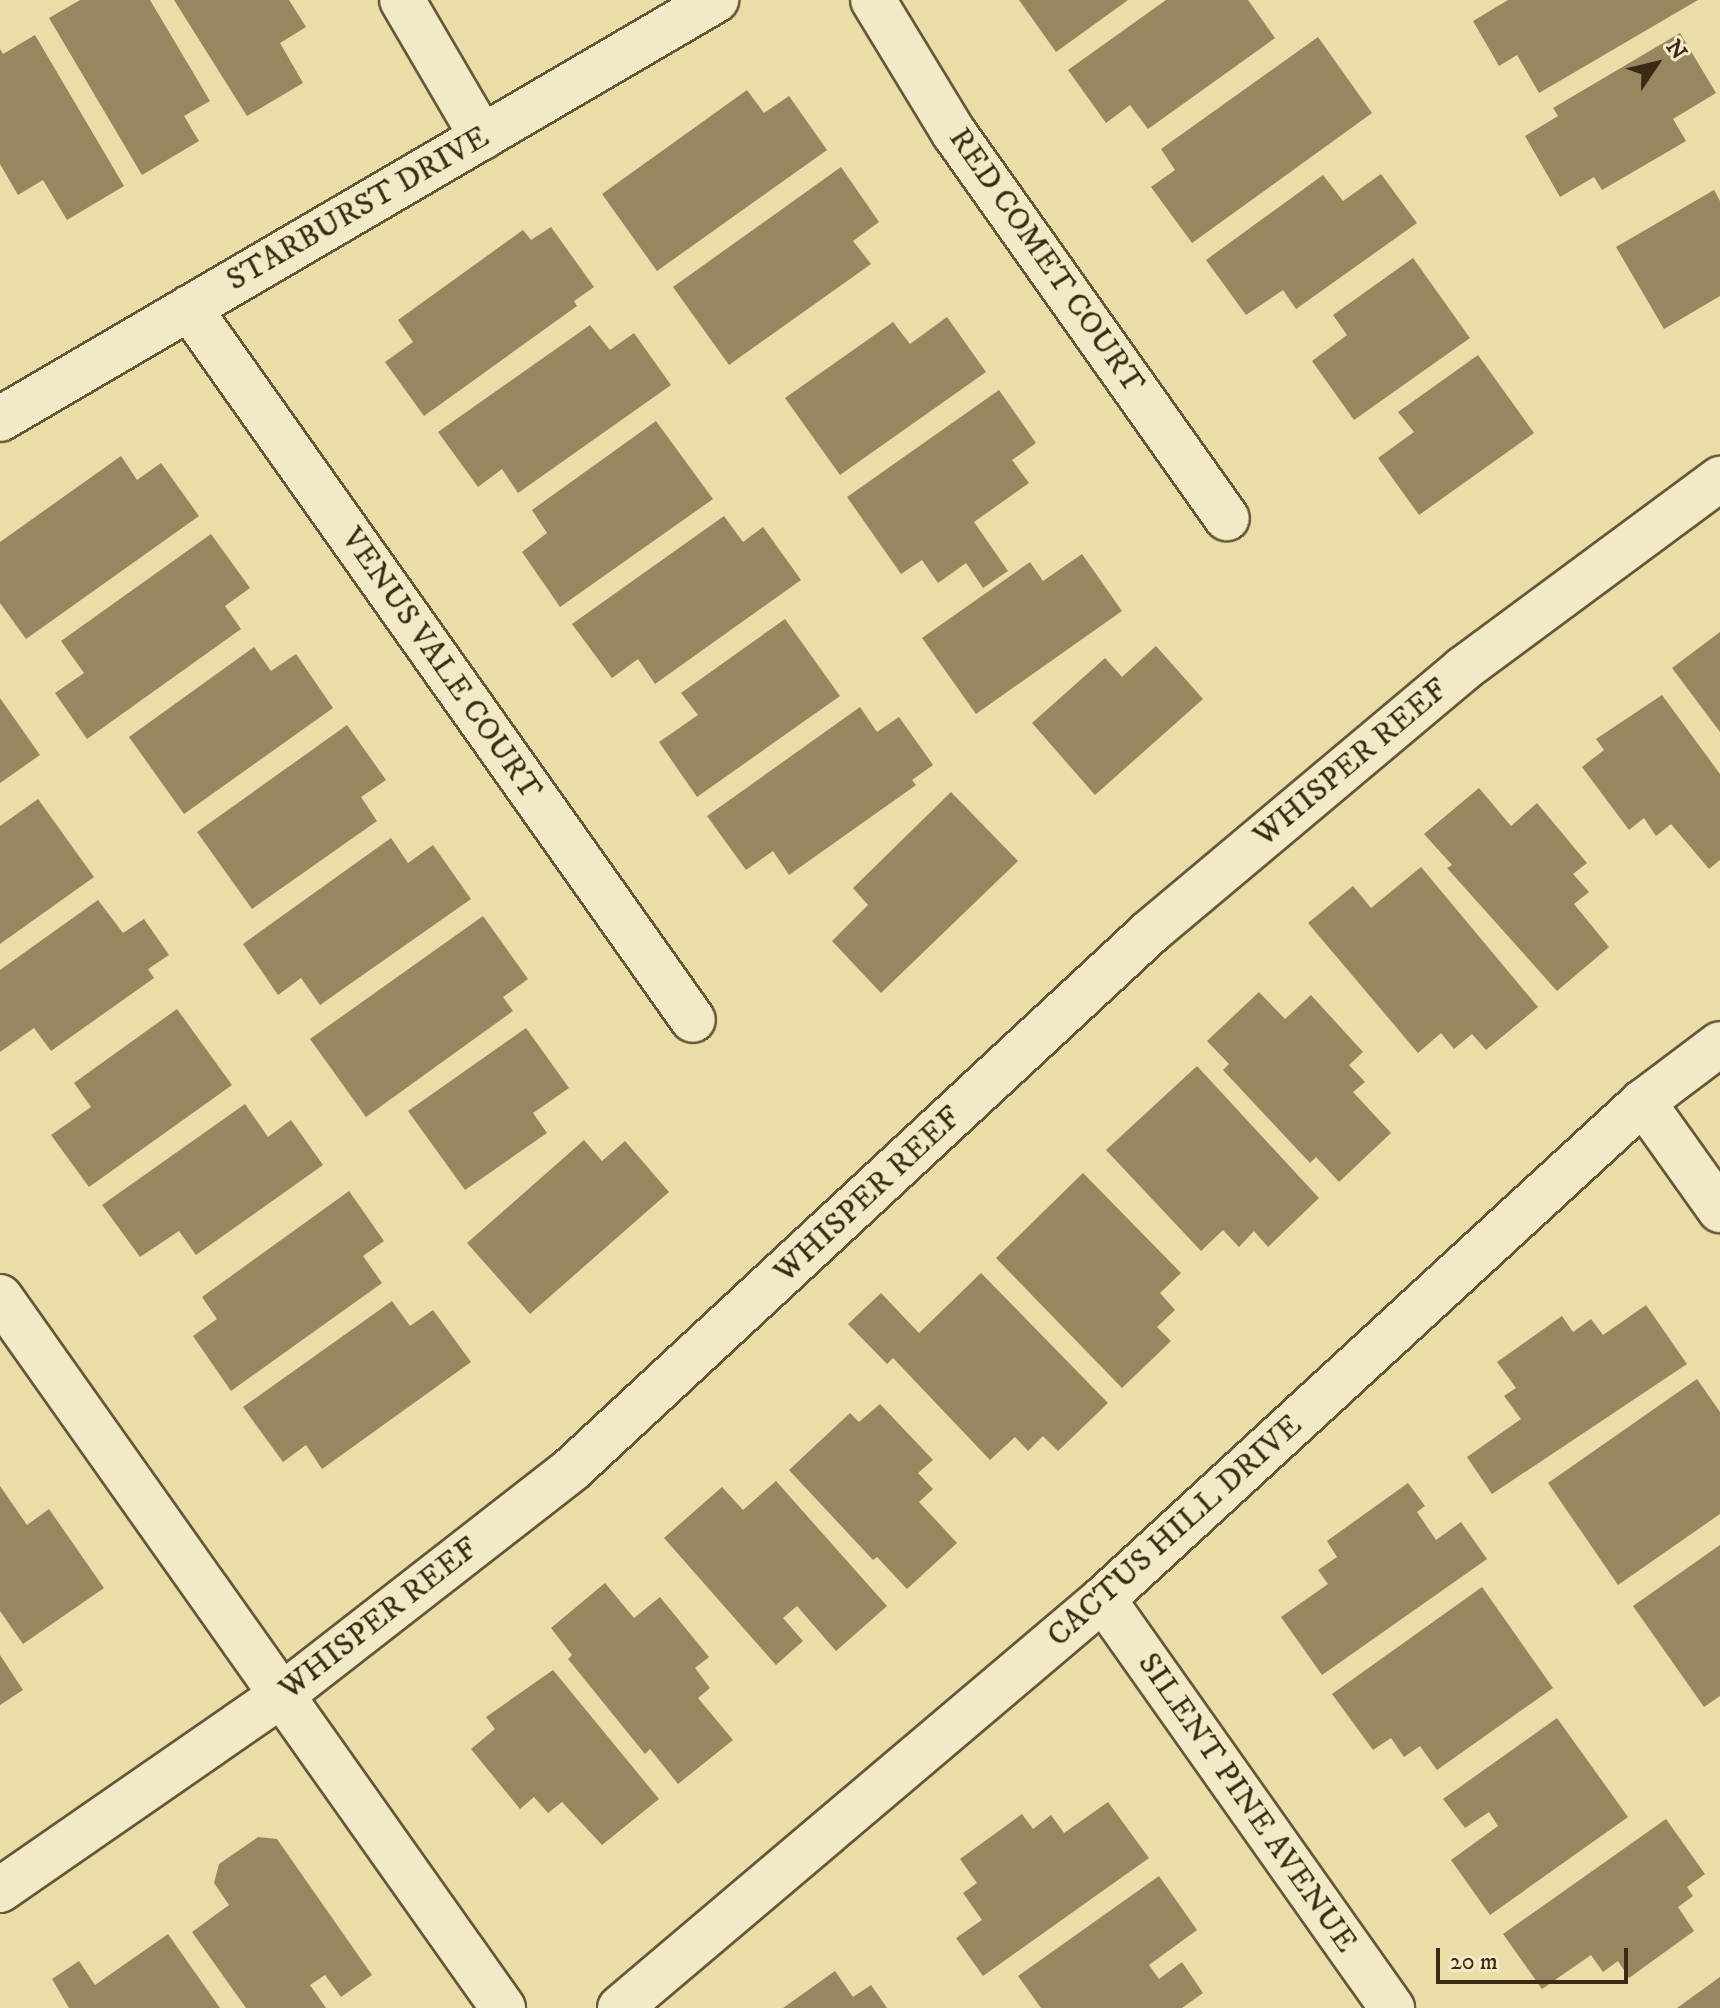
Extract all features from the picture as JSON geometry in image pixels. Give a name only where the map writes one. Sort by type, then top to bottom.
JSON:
[{"type":"street","points":[[402,0],[482,137]]},
{"type":"street","name":"STARBURST DRIVE","points":[[0,419],[716,0]]},
{"type":"street","name":"RED COMET COURT","points":[[873,0],[954,133],[1227,518]]},
{"type":"street","name":"VENUS VALE COURT","points":[[189,308],[693,1020]]},
{"type":"street","name":"WHISPER REEF","points":[[0,1890],[282,1695],[572,1469],[1150,932],[1463,669],[1720,479]]},
{"type":"street","name":"CACTUS HILL DRIVE","points":[[620,2008],[1103,1599],[1643,1102],[1720,1044]]},
{"type":"street","points":[[1643,1102],[1720,1210]]},
{"type":"street","points":[[7,1322],[282,1695],[503,2008]]},
{"type":"street","name":"SILENT PINE AVENUE","points":[[1103,1599],[1392,2008]]},
{"type":"building","points":[[80,0],[150,0],[210,101],[184,116],[199,141],[142,175],[49,18]]},
{"type":"building","points":[[174,0],[289,0],[306,27],[280,43],[303,83],[247,116]]},
{"type":"building","points":[[1019,0],[1128,0],[1056,52]]},
{"type":"building","points":[[1166,0],[1248,0],[1275,38],[1148,129],[1130,105],[1106,123],[1068,70]]},
{"type":"building","points":[[1508,0],[1698,0],[1539,93],[1517,55],[1499,66],[1473,21]]},
{"type":"building","points":[[1680,33],[1716,93],[1673,119],[1686,141],[1602,190],[1594,177],[1560,197],[1525,136],[1558,116],[1553,108]]},
{"type":"building","points":[[35,35],[124,186],[67,220],[43,180],[18,195],[0,164],[0,49],[3,54]]},
{"type":"building","points":[[1318,37],[1372,113],[1192,243],[1151,187],[1175,170],[1161,149]]},
{"type":"building","points":[[747,90],[764,113],[789,96],[827,150],[657,271],[602,194]]},
{"type":"building","points":[[841,167],[879,222],[853,241],[871,264],[729,365],[673,287]]},
{"type":"building","points":[[1381,174],[1417,223],[1296,309],[1283,290],[1246,315],[1206,260],[1323,175],[1343,201]]},
{"type":"building","points":[[1714,190],[1720,201],[1720,296],[1664,329],[1616,247]]},
{"type":"building","points":[[551,227],[594,287],[574,301],[577,306],[424,416],[385,362],[413,342],[398,320],[523,230],[531,240]]},
{"type":"building","points":[[1413,258],[1470,338],[1354,420],[1312,361],[1347,335],[1333,315]]},
{"type":"building","points":[[947,317],[986,372],[840,475],[785,398],[893,322],[910,344]]},
{"type":"building","points":[[590,325],[610,350],[634,333],[671,385],[518,493],[502,469],[478,487],[438,432]]},
{"type":"building","points":[[1478,355],[1534,433],[1419,515],[1378,458],[1414,432],[1398,412]]},
{"type":"building","points":[[999,390],[1036,443],[1012,460],[1029,483],[974,522],[1008,571],[983,588],[966,563],[938,583],[922,560],[901,574],[847,497]]},
{"type":"building","points":[[656,421],[713,499],[560,607],[522,552],[547,533],[532,510]]},
{"type":"building","points":[[121,456],[137,480],[161,463],[199,516],[26,639],[0,603],[0,542]]},
{"type":"building","points":[[724,516],[743,542],[763,527],[801,580],[655,684],[638,659],[612,678],[572,624]]},
{"type":"building","points":[[211,534],[250,588],[225,606],[241,629],[87,739],[55,693],[84,673],[61,641]]},
{"type":"building","points":[[1082,554],[1122,611],[976,714],[922,638],[1030,562],[1043,581]]},
{"type":"building","points":[[785,619],[840,696],[697,797],[659,742],[698,715],[681,693]]},
{"type":"building","points":[[1720,632],[1720,732],[1672,668]]},
{"type":"building","points":[[1156,646],[1203,699],[1095,795],[1032,723],[1105,658],[1122,677]]},
{"type":"building","points":[[254,647],[271,671],[296,654],[333,708],[184,814],[129,737]]},
{"type":"building","points":[[1662,695],[1720,774],[1720,860],[1709,869],[1671,824],[1656,836],[1644,818],[1629,830],[1582,767],[1604,750],[1596,739]]},
{"type":"building","points":[[0,698],[40,755],[0,783]]},
{"type":"building","points":[[860,707],[877,732],[899,717],[933,765],[912,780],[916,785],[789,875],[773,851],[746,870],[707,816]]},
{"type":"building","points":[[347,725],[386,780],[361,797],[377,821],[252,909],[197,832]]},
{"type":"building","points":[[1479,788],[1511,826],[1537,803],[1587,863],[1573,874],[1589,892],[1574,904],[1609,947],[1557,991],[1447,868],[1452,865],[1424,834]]},
{"type":"building","points":[[951,792],[1018,861],[881,993],[832,941],[868,905],[853,888]]},
{"type":"building","points":[[38,799],[94,877],[0,944],[0,826]]},
{"type":"building","points":[[391,838],[408,863],[433,845],[471,899],[320,1005],[301,978],[278,995],[243,944]]},
{"type":"building","points":[[1421,867],[1538,1007],[1486,1050],[1472,1034],[1454,1049],[1441,1033],[1418,1053],[1308,923],[1353,886],[1371,908]]},
{"type":"building","points":[[98,900],[123,933],[144,919],[169,955],[148,969],[154,978],[51,1051],[34,1028],[0,1052],[0,970]]},
{"type":"building","points":[[483,916],[528,979],[503,997],[513,1011],[366,1117],[310,1039]]},
{"type":"building","points":[[1259,992],[1285,1019],[1311,995],[1363,1052],[1349,1065],[1365,1082],[1353,1092],[1391,1133],[1339,1182],[1316,1157],[1310,1163],[1223,1070],[1229,1064],[1207,1041]]},
{"type":"building","points":[[177,1009],[232,1085],[89,1187],[51,1135],[91,1107],[74,1083]]},
{"type":"building","points":[[526,1028],[569,1088],[533,1113],[547,1133],[465,1190],[408,1111]]},
{"type":"building","points":[[1197,1066],[1319,1198],[1268,1247],[1254,1231],[1239,1247],[1223,1230],[1201,1251],[1106,1150]]},
{"type":"building","points":[[245,1104],[268,1137],[291,1120],[323,1165],[196,1255],[179,1231],[140,1257],[102,1205]]},
{"type":"building","points":[[584,1140],[602,1161],[625,1141],[669,1192],[530,1314],[467,1243]]},
{"type":"building","points":[[1083,1173],[1181,1273],[1160,1293],[1175,1310],[1157,1327],[1171,1341],[1122,1388],[996,1258]]},
{"type":"building","points":[[349,1191],[384,1241],[363,1256],[382,1283],[231,1391],[193,1336],[217,1319],[202,1297]]},
{"type":"building","points":[[981,1273],[1108,1403],[1058,1451],[1043,1436],[1028,1451],[1015,1437],[990,1460],[893,1358],[887,1364],[848,1324],[881,1293],[919,1333]]},
{"type":"building","points":[[392,1301],[410,1326],[433,1310],[471,1362],[322,1469],[306,1445],[283,1462],[243,1407]]},
{"type":"building","points":[[1646,1305],[1687,1364],[1492,1494],[1467,1457],[1521,1419],[1504,1396],[1516,1388],[1497,1362],[1562,1316],[1573,1332],[1591,1319],[1603,1335]]},
{"type":"building","points":[[1697,1379],[1720,1412],[1720,1514],[1618,1585],[1548,1483]]},
{"type":"building","points":[[880,1404],[933,1460],[918,1473],[933,1489],[919,1502],[957,1543],[907,1589],[877,1557],[873,1560],[789,1470],[850,1413],[859,1422]]},
{"type":"building","points":[[776,1481],[887,1606],[836,1651],[797,1606],[783,1618],[803,1641],[776,1665],[664,1538],[722,1487],[743,1510]]},
{"type":"building","points":[[1408,1483],[1425,1506],[1417,1512],[1436,1540],[1461,1522],[1487,1559],[1322,1675],[1281,1617],[1328,1584],[1318,1570],[1337,1557],[1327,1541]]},
{"type":"building","points":[[0,1486],[27,1525],[49,1509],[104,1588],[23,1644],[0,1611]]},
{"type":"building","points":[[1720,1545],[1720,1696],[1704,1707],[1633,1606]]},
{"type":"building","points":[[605,1583],[634,1618],[660,1597],[709,1657],[695,1668],[710,1688],[698,1698],[733,1740],[678,1784],[650,1749],[645,1754],[568,1659],[572,1655],[551,1628]]},
{"type":"building","points":[[1482,1587],[1553,1688],[1437,1770],[1420,1746],[1404,1757],[1391,1738],[1373,1750],[1332,1694]]},
{"type":"building","points":[[0,1655],[23,1690],[0,1705]]},
{"type":"building","points":[[553,1670],[659,1799],[602,1845],[562,1802],[548,1813],[534,1797],[520,1809],[471,1749],[495,1729],[486,1717]]},
{"type":"building","points":[[1557,1718],[1628,1817],[1490,1915],[1451,1860],[1498,1826],[1489,1812],[1465,1828],[1443,1799]]},
{"type":"building","points":[[1108,1802],[1149,1858],[983,1976],[956,1938],[982,1920],[963,1893],[977,1883],[960,1859],[1022,1814],[1033,1829],[1051,1815],[1064,1833]]},
{"type":"building","points":[[1666,1819],[1705,1874],[1687,1887],[1693,1896],[1678,1907],[1694,1931],[1629,1978],[1618,1961],[1603,1972],[1591,1955],[1542,1989],[1503,1934]]},
{"type":"building","points":[[258,1837],[277,1839],[372,1975],[341,1997],[325,1975],[310,1985],[326,2008],[246,2008],[192,1932],[229,1905],[214,1883],[219,1864]]},
{"type":"building","points":[[1159,1876],[1197,1930],[1149,1965],[1159,1979],[1182,1962],[1203,1993],[1182,2008],[1041,2008],[1018,1976]]},
{"type":"building","points":[[168,1934],[220,2008],[69,2008],[52,1979],[79,1961],[95,1985]]},
{"type":"building","points":[[835,1971],[853,1997],[871,1985],[887,2008],[783,2008]]},
{"type":"building","points":[[1720,1977],[1720,2008],[1677,2008]]}]
